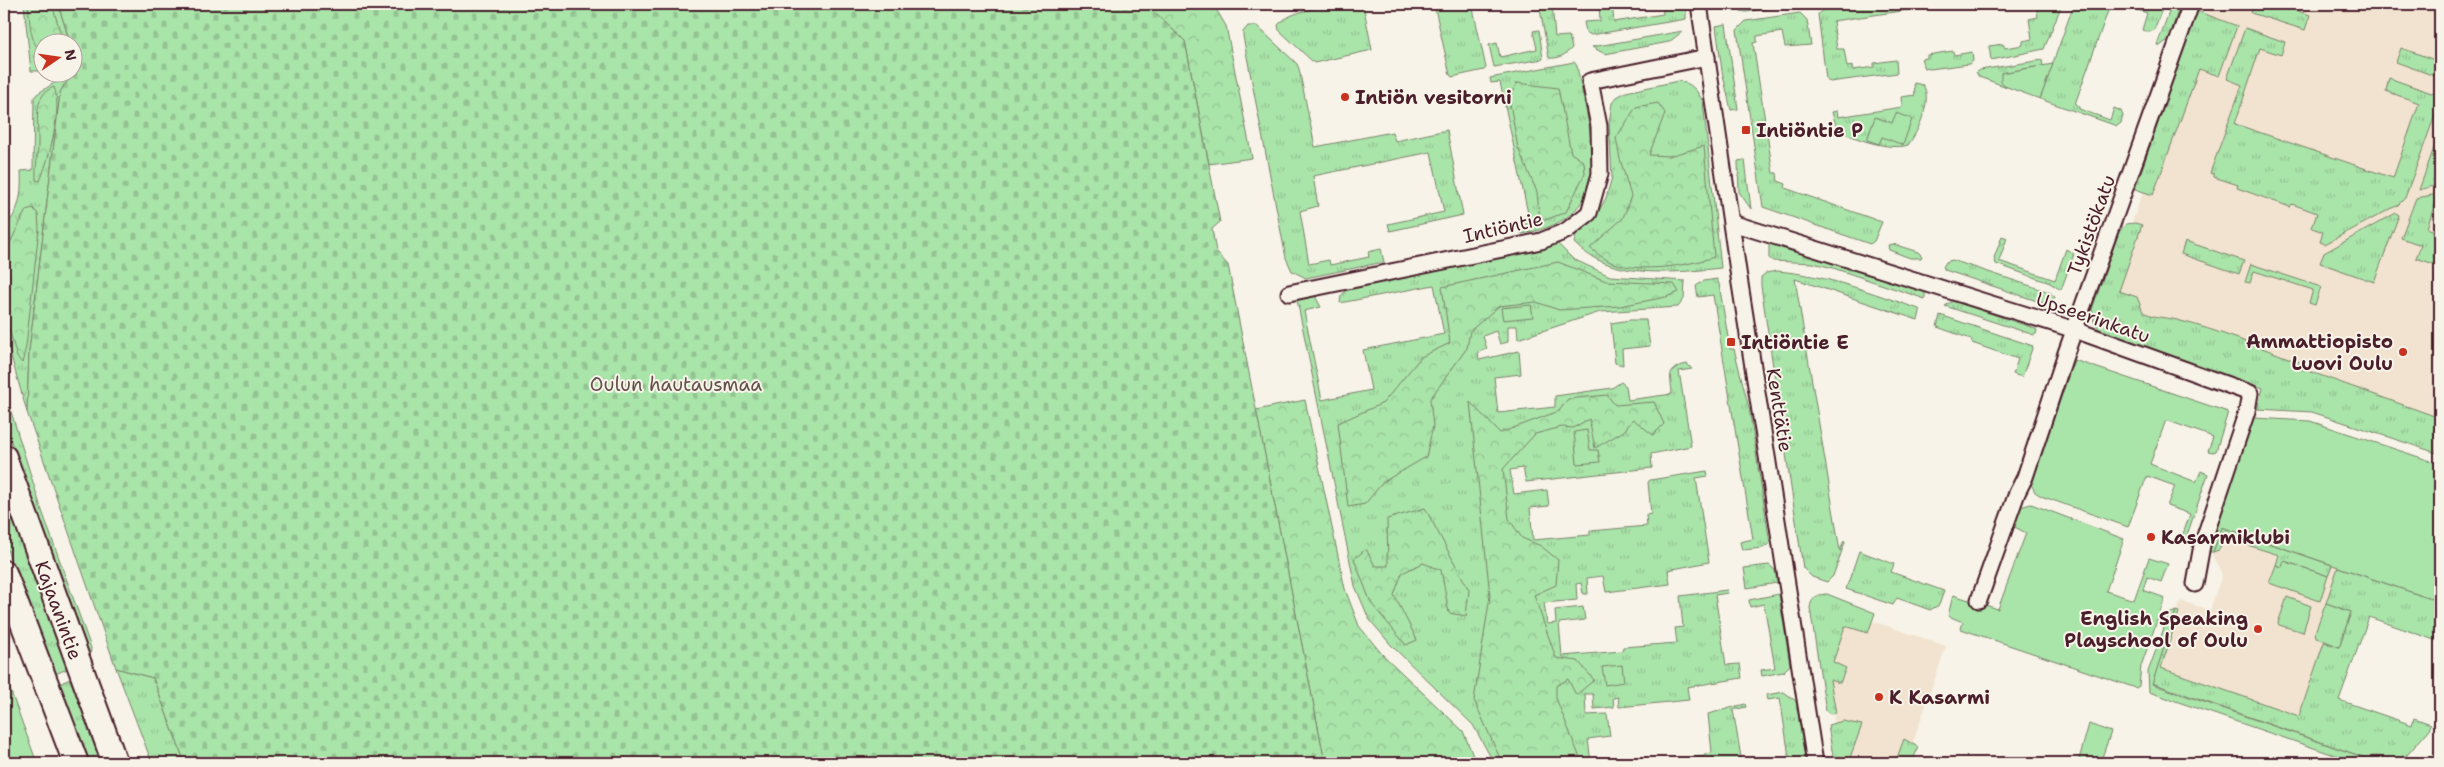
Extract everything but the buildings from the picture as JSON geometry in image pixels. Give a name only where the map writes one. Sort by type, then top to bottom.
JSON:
[{"type":"main road","name":"Kajaanintie","points":[[4,457],[115,763]]},
{"type":"main road","name":"Kajaanintie","points":[[4,573],[76,763]]},
{"type":"street","name":"Kenttätie","points":[[1699,4],[1815,763]]},
{"type":"street","name":"Tykistökatu","points":[[1979,600],[2017,493],[2025,478],[2075,330],[2191,4]]},
{"type":"street","name":"Intiöntie","points":[[1288,293],[1541,241],[1566,231],[1589,213],[1600,174],[1599,126],[1590,81],[1707,57]]},
{"type":"street","name":"Upseerinkatu","points":[[1732,222],[2075,330],[2250,393],[2247,411],[2202,545],[2195,584]]},
{"type":"shaded area","points":[[2210,4],[2440,4],[2440,438],[2100,312]]},
{"type":"shaded area","name":"English Speaking Playschool of Oulu","points":[[2222,527],[2363,575],[2309,737],[2152,683],[2181,601],[2210,610],[2222,575],[2212,555]]},
{"type":"shaded area","points":[[1837,609],[1946,646],[1906,763],[1841,763],[1817,612]]},
{"type":"green space","points":[[24,4],[58,4],[67,32],[32,32],[31,71]]},
{"type":"green space","points":[[28,4],[52,4],[60,32],[32,32],[32,37]]},
{"type":"green space","name":"Oulun hautausmaa","points":[[58,4],[1145,4],[1185,41],[1220,222],[1212,229],[1216,252],[1228,265],[1325,763],[185,763],[153,678],[116,668],[27,412],[29,351],[60,93],[67,82],[82,82],[82,32],[67,32]]},
{"type":"green space","points":[[1145,4],[1213,4],[1226,26],[1252,158],[1209,164],[1185,41]]},
{"type":"green space","points":[[1343,4],[1363,4],[1372,50],[1314,63],[1279,30],[1278,25],[1299,12]]},
{"type":"green space","points":[[1434,4],[1472,4],[1486,68],[1484,70],[1452,77],[1450,75]]},
{"type":"green space","points":[[1539,4],[1552,4],[1555,37],[1569,36],[1572,48],[1562,56],[1549,58]]},
{"type":"green space","points":[[1599,4],[1612,4],[1614,22],[1663,14],[1662,4],[1686,4],[1686,19],[1591,35],[1586,32],[1584,22],[1600,21]]},
{"type":"green space","points":[[1736,4],[1799,4],[1746,12],[1741,11]]},
{"type":"green space","points":[[1852,4],[1949,4],[1833,21],[1837,49],[1844,49],[1847,67],[1852,66],[1853,70],[1874,67],[1874,63],[1896,60],[1897,73],[1830,82],[1826,79],[1818,14],[1825,8]]},
{"type":"green space","points":[[2036,4],[2062,4],[2044,49],[1991,60],[1989,46],[2003,44],[2005,48],[2023,45],[2023,41],[2032,39],[2029,19],[2038,17]]},
{"type":"green space","points":[[2074,4],[2115,4],[2113,10],[2109,8],[2075,104],[2079,106],[2079,109],[2110,120],[2114,108],[2121,111],[2123,116],[2121,123],[2117,126],[2040,99]]},
{"type":"green space","points":[[2120,4],[2164,4],[2154,30],[2149,32],[2142,30],[2147,13]]},
{"type":"green space","points":[[2172,4],[2180,5],[2169,39],[2160,46],[2157,45]]},
{"type":"green space","points":[[2254,4],[2277,4],[2310,15],[2305,30],[2251,13]]},
{"type":"green space","points":[[2197,11],[2237,26],[2219,76],[2199,69],[2153,195],[2135,189]]},
{"type":"green space","points":[[1800,13],[1807,20],[1811,45],[1785,47],[1782,32],[1757,36],[1757,42],[1753,43],[1773,173],[1777,173],[1778,181],[1786,184],[1785,188],[1882,222],[1874,241],[1870,244],[1763,207],[1737,30],[1746,21]]},
{"type":"green space","points":[[1726,24],[1738,109],[1731,110],[1722,71],[1716,26]]},
{"type":"green space","points":[[1248,26],[1257,26],[1297,64],[1315,147],[1392,132],[1395,141],[1447,130],[1463,215],[1390,231],[1388,224],[1444,212],[1431,152],[1313,176],[1318,206],[1300,211],[1309,264],[1329,260],[1330,265],[1369,257],[1368,252],[1381,249],[1384,262],[1306,278],[1292,271],[1286,258],[1243,36],[1243,32]]},
{"type":"green space","points":[[2245,28],[2285,42],[2281,55],[2260,48],[2235,124],[2393,178],[2419,103],[2386,91],[2389,78],[2437,95],[2439,104],[2405,198],[2398,205],[2325,244],[2320,242],[2323,232],[2312,228],[2317,213],[2292,204],[2290,207],[2237,188],[2238,185],[2214,177],[2214,174],[2210,173],[2242,85],[2227,79]]},
{"type":"green space","points":[[1539,30],[1543,59],[1494,67],[1489,45],[1497,43],[1500,57],[1537,49],[1533,31]]},
{"type":"green space","points":[[1683,31],[1669,42],[1605,54],[1592,47]]},
{"type":"green space","points":[[2440,44],[2440,78],[2396,62],[2401,48],[2435,60]]},
{"type":"green space","points":[[1953,51],[1954,55],[1972,52],[1973,61],[1969,64],[1930,69],[1925,68],[1921,59],[1927,58],[1927,55]]},
{"type":"green space","points":[[2042,60],[2043,66],[2001,73],[2003,84],[2007,87],[1979,77],[1976,72],[1980,70]]},
{"type":"green space","points":[[1574,62],[1577,66],[1592,146],[1592,170],[1587,192],[1575,211],[1554,225],[1522,234],[1516,226],[1530,223],[1500,82],[1491,83],[1490,78]]},
{"type":"green space","points":[[2053,64],[2040,99],[2007,87],[2001,82],[2001,73]]},
{"type":"green space","points":[[1678,81],[1687,83],[1694,88],[1703,102],[1721,268],[1663,272],[1624,268],[1606,263],[1589,255],[1574,243],[1576,234],[1595,218],[1606,198],[1612,177],[1609,123],[1612,103],[1617,97],[1626,92]]},
{"type":"green space","points":[[56,82],[67,82],[60,93],[29,351],[27,412],[4,332],[4,228],[17,209],[21,187],[21,171],[33,170],[34,98]]},
{"type":"green space","points":[[1517,83],[1558,88],[1571,153],[1584,162],[1585,173],[1566,212],[1540,222],[1537,192],[1518,148],[1509,98]]},
{"type":"green space","points":[[1914,83],[1923,85],[1926,91],[1926,99],[1920,124],[1908,145],[1892,146],[1872,143],[1852,137],[1837,129],[1832,112],[1837,111],[1838,117],[1902,107],[1901,97],[1915,95]]},
{"type":"green space","points":[[54,87],[57,108],[56,121],[51,147],[40,181],[36,180],[39,104],[47,91]]},
{"type":"green space","points":[[1658,103],[1665,113],[1649,155],[1669,156],[1704,146],[1714,257],[1664,267],[1637,268],[1610,262],[1590,248],[1623,218],[1631,196],[1616,138],[1636,107]]},
{"type":"green space","points":[[1896,113],[1912,119],[1903,145],[1882,137],[1879,144],[1867,140],[1875,117],[1892,123]]},
{"type":"green space","points":[[2440,131],[2440,184],[2419,190]]},
{"type":"green space","points":[[1745,160],[1751,209],[1739,192],[1738,161]]},
{"type":"green space","points":[[2438,194],[2427,228],[2440,233],[2440,266],[2416,258],[2421,245],[2401,238],[2416,198]]},
{"type":"green space","points":[[33,208],[38,214],[39,228],[26,347],[22,363],[17,357],[4,311],[4,249],[10,243],[26,210]]},
{"type":"green space","points":[[2396,213],[2399,215],[2374,282],[2320,263],[2324,253]]},
{"type":"green space","points":[[2135,223],[2142,225],[2119,291],[2137,297],[2143,312],[2192,324],[2238,339],[2299,362],[2297,367],[2440,418],[2440,454],[2312,412],[2257,409],[2263,388],[2101,332],[2094,322],[2092,309],[2119,232],[2126,224]]},
{"type":"green space","points":[[2002,236],[2007,238],[1999,261],[2055,280],[2066,249],[2074,254],[2061,290],[2050,283],[1996,264],[1994,258]]},
{"type":"green space","points":[[2185,241],[2244,261],[2239,274],[2181,254]]},
{"type":"green space","points":[[1552,242],[1557,243],[1573,259],[1610,276],[1685,281],[1684,299],[1678,307],[1600,312],[1518,339],[1517,326],[1508,326],[1508,342],[1500,344],[1496,331],[1483,336],[1487,349],[1478,352],[1479,360],[1519,351],[1521,374],[1494,377],[1498,413],[1555,407],[1555,396],[1612,388],[1621,382],[1626,386],[1628,400],[1672,394],[1672,371],[1687,364],[1692,369],[1679,371],[1691,446],[1651,454],[1652,468],[1526,482],[1523,468],[1510,470],[1514,494],[1547,490],[1549,506],[1530,508],[1533,540],[1590,535],[1590,531],[1647,526],[1646,515],[1651,514],[1648,482],[1650,480],[1707,471],[1708,476],[1696,478],[1709,562],[1668,570],[1670,584],[1606,592],[1603,576],[1587,578],[1588,594],[1583,594],[1581,583],[1576,584],[1577,600],[1544,603],[1547,624],[1556,623],[1555,610],[1583,607],[1585,620],[1559,623],[1562,656],[1622,651],[1623,647],[1677,643],[1675,628],[1683,627],[1680,596],[1727,590],[1728,593],[1715,595],[1726,665],[1740,664],[1742,678],[1687,687],[1689,700],[1619,707],[1618,697],[1613,698],[1614,707],[1594,709],[1593,694],[1585,694],[1586,715],[1607,714],[1610,736],[1588,739],[1591,763],[1494,763],[1473,725],[1391,645],[1369,619],[1355,586],[1297,300],[1315,296],[1321,307],[1304,311],[1322,400],[1371,390],[1363,350],[1444,334],[1434,285],[1340,303],[1341,296],[1348,288]]},
{"type":"green space","points":[[1774,242],[1797,248],[1925,292],[1925,299],[1813,263],[1773,261],[1769,258],[1769,243]]},
{"type":"green space","points":[[1893,244],[1918,252],[1922,256],[1921,258],[1910,258],[1889,250],[1888,245]]},
{"type":"green space","points":[[1952,260],[2049,292],[2055,297],[2052,301],[2043,303],[1945,270],[1943,267],[1946,262]]},
{"type":"green space","points":[[1558,262],[1606,281],[1674,284],[1679,292],[1666,297],[1620,306],[1559,310],[1536,302],[1499,306],[1470,331],[1467,348],[1430,399],[1433,426],[1426,457],[1383,482],[1365,504],[1348,507],[1338,423],[1383,403],[1421,357],[1450,343],[1442,287]]},
{"type":"green space","points":[[2251,264],[2321,287],[2315,305],[2309,303],[2313,290],[2254,271],[2250,283],[2245,282]]},
{"type":"green space","points":[[1777,271],[1814,276],[1832,281],[1919,309],[1920,312],[1918,320],[1795,279],[1840,551],[1844,540],[1845,542],[1833,576],[1827,582],[1812,577],[1803,568],[1761,286],[1761,277],[1766,273]]},
{"type":"green space","points":[[1717,279],[1730,349],[1734,349],[1749,408],[1770,543],[1763,548],[1742,550],[1740,542],[1753,539],[1713,295],[1698,297],[1696,286],[1704,281]]},
{"type":"green space","points":[[1953,301],[2031,327],[2037,330],[2036,334],[2034,335],[1945,306]]},
{"type":"green space","points":[[1531,305],[1533,317],[1503,320],[1501,308]]},
{"type":"green space","points":[[1940,315],[2033,346],[2022,377],[2013,374],[2018,359],[1972,343],[1971,339],[1937,327]]},
{"type":"green space","points":[[1646,320],[1650,346],[1622,349],[1623,365],[1615,363],[1611,323]]},
{"type":"green space","points":[[2074,360],[2228,412],[2216,451],[2213,452],[2208,451],[2213,437],[2166,420],[2150,464],[2196,482],[2201,471],[2208,474],[2186,538],[2182,537],[2190,514],[2167,506],[2175,486],[2147,476],[2128,527],[2041,496],[2035,492],[2031,484]]},
{"type":"green space","points":[[4,389],[41,508],[91,648],[90,659],[34,514],[4,418]]},
{"type":"green space","points":[[1607,395],[1615,405],[1654,402],[1664,424],[1653,435],[1633,419],[1624,431],[1595,448],[1589,419],[1573,428],[1562,427],[1535,434],[1503,469],[1509,519],[1522,538],[1541,546],[1558,560],[1556,585],[1534,595],[1556,658],[1578,661],[1594,680],[1576,695],[1568,679],[1556,686],[1556,698],[1582,763],[1502,763],[1474,700],[1490,596],[1470,402],[1500,433],[1559,411],[1568,399]]},
{"type":"green space","points":[[1305,400],[1345,589],[1359,626],[1382,654],[1463,731],[1476,763],[1325,763],[1256,410]]},
{"type":"green space","points":[[2254,418],[2310,421],[2440,464],[2440,602],[2222,527],[2213,552],[2210,552],[2209,547]]},
{"type":"green space","points":[[1587,430],[1590,450],[1598,450],[1600,462],[1577,464],[1574,432]]},
{"type":"green space","points":[[4,493],[67,669],[53,675],[4,541]]},
{"type":"green space","points":[[2031,504],[2124,539],[2106,591],[2134,600],[2149,558],[2168,564],[2161,582],[2147,577],[2143,590],[2165,598],[2141,666],[2139,686],[2136,688],[1961,629],[1963,622],[1948,616],[1953,595],[1998,609],[2026,533],[2013,526],[2020,507]]},
{"type":"green space","points":[[1425,508],[1469,590],[1466,616],[1449,613],[1441,570],[1423,563],[1402,573],[1394,595],[1417,640],[1406,645],[1371,603],[1354,559],[1366,549],[1375,566],[1388,566],[1387,519]]},
{"type":"green space","points":[[2222,527],[2332,565],[2328,576],[2284,561],[2282,567],[2276,565],[2279,555],[2225,538],[2219,550],[2213,552]]},
{"type":"green space","points":[[1859,551],[1894,564],[1891,572],[1944,591],[1939,605],[1930,610],[1897,598],[1893,605],[1846,589]]},
{"type":"green space","points":[[2284,561],[2328,576],[2320,601],[2269,583],[2276,565],[2282,567]]},
{"type":"green space","points":[[1769,565],[1775,570],[1777,583],[1747,588],[1744,568]]},
{"type":"green space","points":[[2338,567],[2440,602],[2440,642],[2369,617],[2339,700],[2412,725],[2414,718],[2431,724],[2429,730],[2400,763],[2380,763],[2152,683],[2176,611],[2179,612],[2161,668],[2299,716],[2324,642],[2339,647],[2351,612],[2326,603]]},
{"type":"green space","points":[[1779,594],[1790,665],[1783,672],[1762,676],[1761,670],[1775,668],[1764,604],[1750,607],[1749,600]]},
{"type":"green space","points":[[1827,594],[1875,613],[1868,633],[1845,626],[1833,662],[1846,668],[1840,683],[1830,680],[1836,713],[1830,714],[1826,711],[1810,608],[1815,597]]},
{"type":"green space","points":[[2287,597],[2311,606],[2303,632],[2279,625],[2278,623]]},
{"type":"green space","points":[[2326,603],[2351,612],[2339,647],[2316,637],[2315,632]]},
{"type":"green space","points":[[2176,611],[2152,684],[2380,763],[2358,763],[2149,692],[2148,672],[2169,614]]},
{"type":"green space","points":[[1622,665],[1624,682],[1605,685],[1602,667]]},
{"type":"green space","points":[[116,668],[153,678],[185,763],[152,763]]},
{"type":"green space","points":[[4,673],[37,763],[4,763]]},
{"type":"green space","points":[[70,679],[102,763],[86,763],[57,685]]},
{"type":"green space","points":[[1784,692],[1796,701],[1806,763],[1790,763],[1780,698],[1767,700],[1766,695]]},
{"type":"green space","points":[[1745,704],[1746,707],[1733,710],[1742,763],[1648,763],[1705,756],[1705,754],[1712,753],[1708,714]]},
{"type":"green space","points":[[1843,721],[1862,725],[1848,763],[1834,763],[1828,725]]},
{"type":"green space","points":[[2089,724],[2111,732],[2100,763],[2078,763]]},
{"type":"green space","points":[[1904,739],[1918,747],[1912,763],[1895,763]]},
{"type":"place","name":"Intiön vesitorni","points":[[1345,97]]},
{"type":"place","name":"Intiöntie P","points":[[1746,130]]},
{"type":"place","name":"Intiöntie E","points":[[1731,342]]},
{"type":"place","name":"Ammattiopisto Luovi Oulu","points":[[2403,352]]},
{"type":"place","name":"Kasarmiklubi","points":[[2151,537]]},
{"type":"place","name":"English Speaking Playschool of Oulu","points":[[2258,629]]},
{"type":"place","name":"K Kasarmi","points":[[1879,697]]}]
